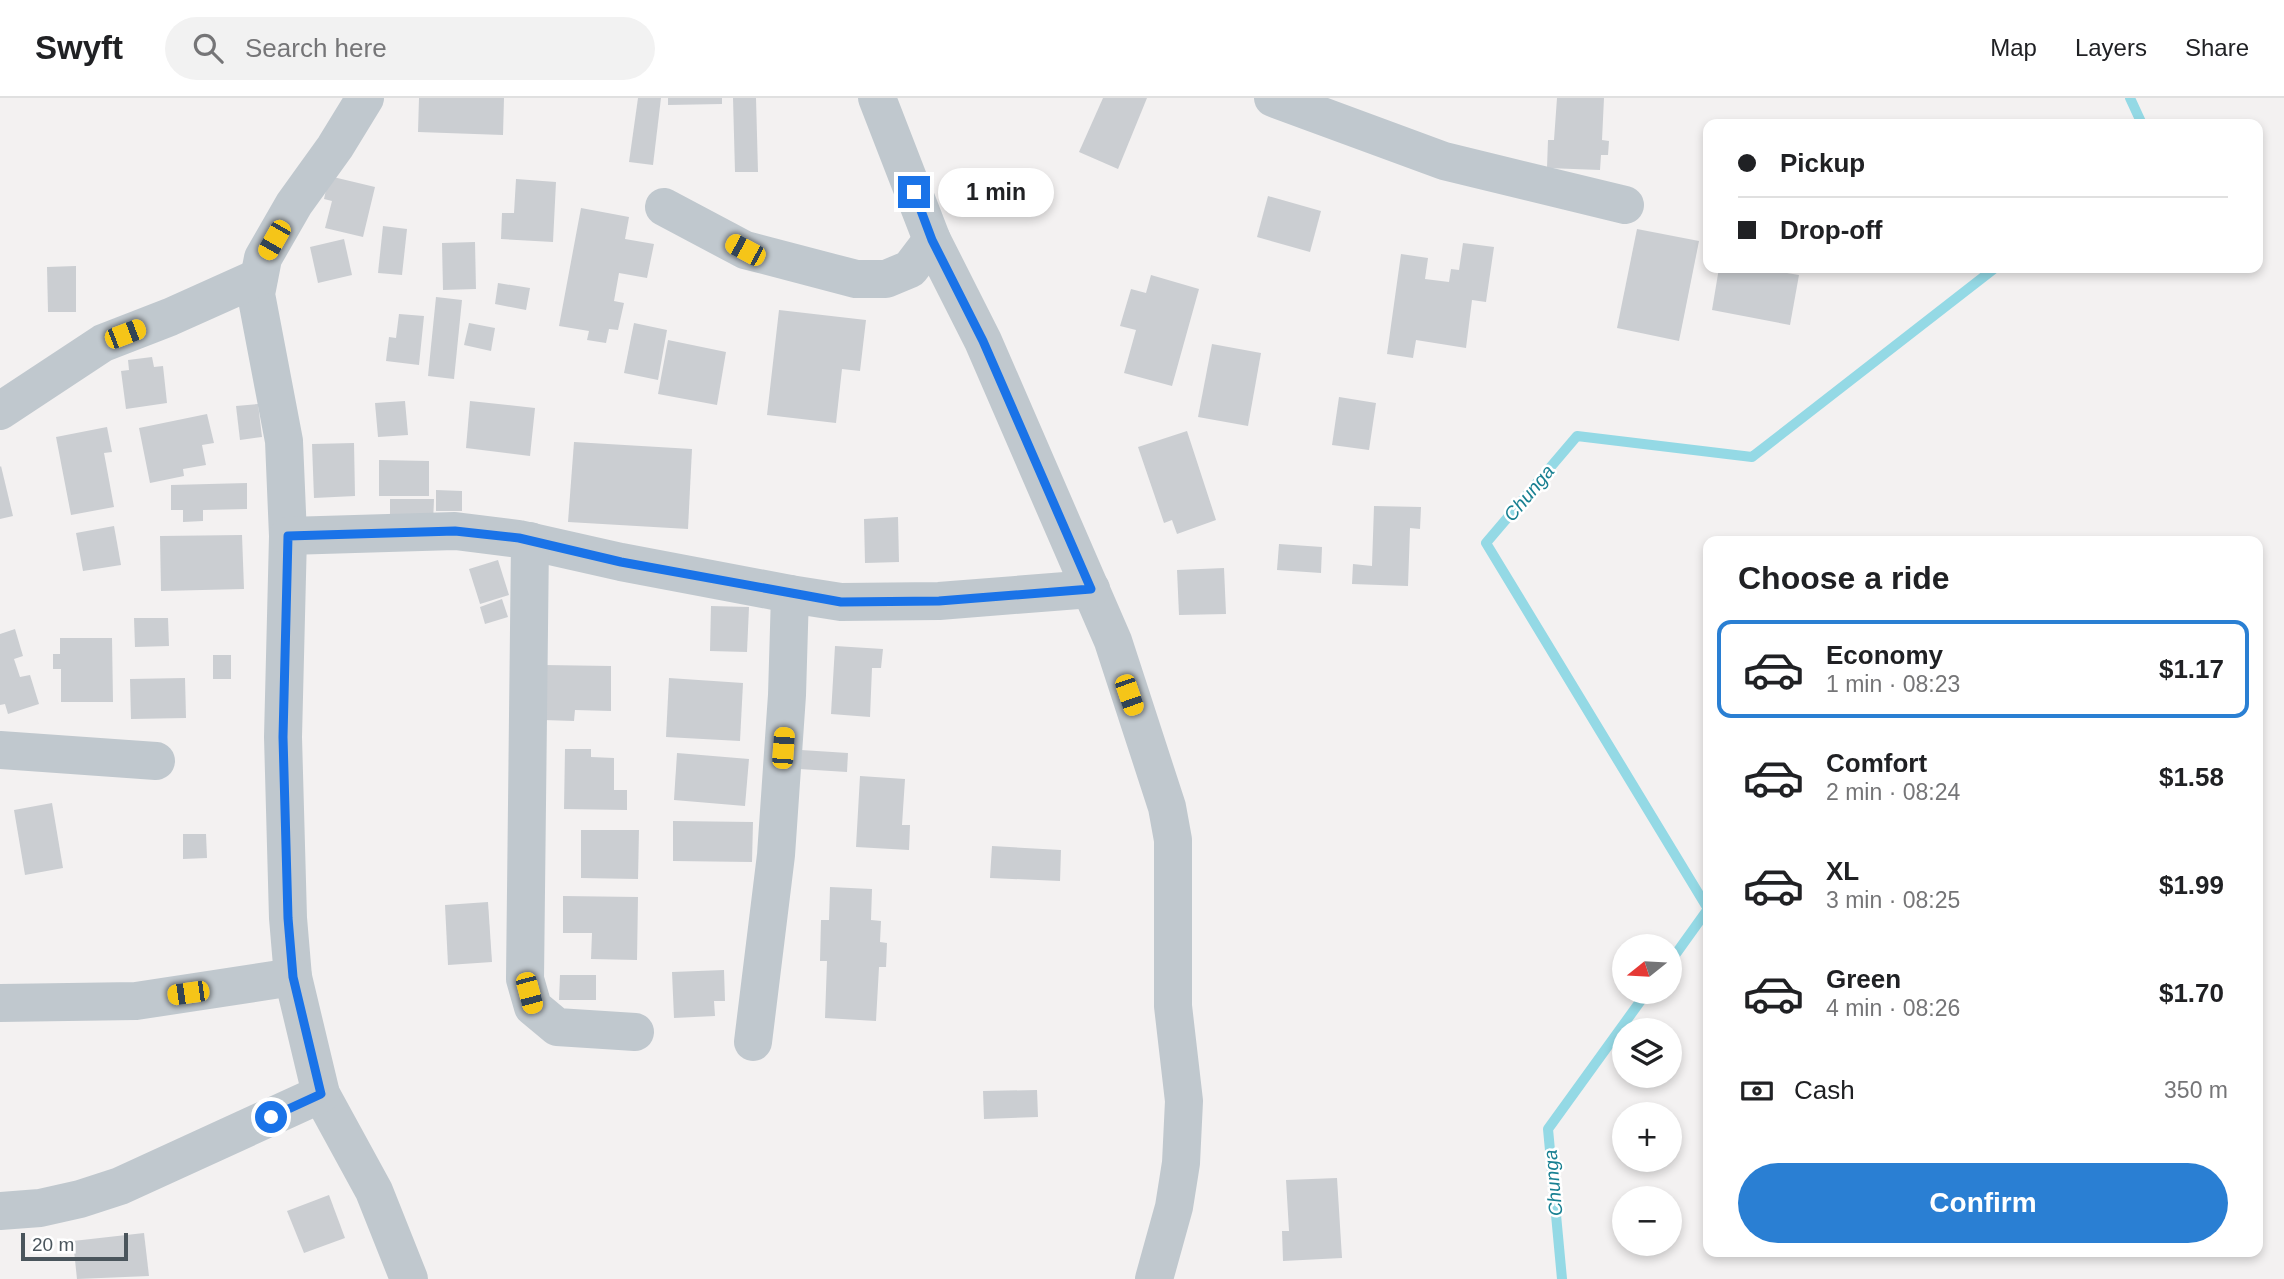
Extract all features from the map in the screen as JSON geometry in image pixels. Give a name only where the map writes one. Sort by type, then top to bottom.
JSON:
[{"type":"street","points":[[365,98],[335,147],[294,204],[263,258],[256,294],[284,441],[288,536],[283,737],[288,918],[293,977],[321,1094],[374,1191],[409,1279]]},
{"type":"street","points":[[877,98],[932,240],[983,341],[1113,641],[1167,807],[1173,840],[1173,1006],[1184,1101],[1182,1150],[1174,1207],[1154,1279]]},
{"type":"street","points":[[1273,98],[1444,160],[1625,205]]},
{"type":"street","points":[[664,207],[745,250],[856,279],[886,279],[909,269],[932,240]]},
{"type":"street","points":[[0,411],[103,343],[170,317],[259,277]]},
{"type":"street","points":[[288,536],[455,531],[530,541],[621,562],[841,602],[939,601],[1091,589]]},
{"type":"street","points":[[530,541],[525,979],[533,1007],[557,1027],[635,1032]]},
{"type":"street","points":[[753,1042],[775,855],[787,695],[790,594]]},
{"type":"street","points":[[0,750],[156,761]]},
{"type":"street","points":[[0,1003],[136,1001],[293,977]]},
{"type":"street","points":[[0,1211],[40,1209],[120,1186],[321,1094]]},
{"type":"building","points":[[419,98],[504,98],[503,135],[418,132]]},
{"type":"building","points":[[638,98],[661,98],[653,165],[629,162]]},
{"type":"building","points":[[668,98],[722,98],[722,104],[668,105]]},
{"type":"building","points":[[733,98],[756,98],[758,172],[735,172]]},
{"type":"building","points":[[1103,98],[1147,98],[1118,169],[1079,152]]},
{"type":"building","points":[[1557,98],[1604,98],[1602,140],[1609,141],[1608,155],[1601,155],[1600,170],[1547,168],[1548,140],[1554,140]]},
{"type":"building","points":[[329,176],[375,187],[363,237],[325,228],[332,201],[324,199]]},
{"type":"building","points":[[516,179],[556,182],[553,242],[501,239],[502,213],[514,213]]},
{"type":"building","points":[[1268,196],[1321,211],[1310,252],[1257,237]]},
{"type":"building","points":[[581,208],[629,217],[625,239],[654,244],[647,278],[619,273],[614,301],[624,303],[618,330],[609,329],[606,343],[587,340],[589,331],[559,326]]},
{"type":"building","points":[[383,226],[407,229],[402,275],[378,273]]},
{"type":"building","points":[[1637,229],[1699,241],[1679,341],[1617,328]]},
{"type":"building","points":[[344,239],[352,275],[318,283],[310,247]]},
{"type":"building","points":[[475,242],[476,289],[443,290],[442,243]]},
{"type":"building","points":[[1463,243],[1494,247],[1486,302],[1472,300],[1466,348],[1416,340],[1413,358],[1387,354],[1401,254],[1428,258],[1425,279],[1449,282],[1451,269],[1459,270]]},
{"type":"building","points":[[76,266],[76,312],[48,312],[47,267]]},
{"type":"building","points":[[1718,273],[1799,275],[1790,325],[1712,310]]},
{"type":"building","points":[[1151,275],[1199,289],[1172,386],[1124,373],[1136,330],[1120,326],[1131,289],[1146,293]]},
{"type":"building","points":[[498,283],[530,288],[526,310],[495,304]]},
{"type":"building","points":[[436,297],[462,300],[454,379],[428,376]]},
{"type":"building","points":[[779,310],[866,320],[860,371],[842,369],[836,423],[767,415]]},
{"type":"building","points":[[399,314],[424,316],[419,365],[386,361],[389,337],[396,338]]},
{"type":"building","points":[[469,323],[495,328],[491,351],[464,345]]},
{"type":"building","points":[[634,323],[667,330],[658,380],[624,373]]},
{"type":"building","points":[[668,340],[726,352],[717,405],[658,394]]},
{"type":"building","points":[[1212,344],[1261,353],[1248,426],[1198,417]]},
{"type":"building","points":[[152,357],[154,367],[163,366],[167,403],[126,409],[121,371],[129,370],[128,360]]},
{"type":"building","points":[[1339,397],[1376,403],[1369,450],[1332,445]]},
{"type":"building","points":[[405,401],[408,435],[378,437],[375,403]]},
{"type":"building","points":[[470,401],[535,408],[530,456],[466,448]]},
{"type":"building","points":[[258,404],[262,437],[240,440],[236,406]]},
{"type":"building","points":[[207,414],[214,443],[202,445],[206,465],[183,469],[184,476],[150,483],[139,428]]},
{"type":"building","points":[[107,427],[112,452],[104,453],[114,507],[71,515],[56,437]]},
{"type":"building","points":[[1187,431],[1216,520],[1177,534],[1172,520],[1164,523],[1138,447]]},
{"type":"building","points":[[574,442],[692,449],[688,529],[568,522]]},
{"type":"building","points":[[354,443],[355,496],[314,498],[312,444]]},
{"type":"building","points":[[379,460],[429,461],[429,496],[379,496]]},
{"type":"building","points":[[0,467],[13,516],[0,519]]},
{"type":"building","points":[[247,483],[247,509],[203,510],[203,521],[183,522],[183,510],[171,510],[171,485]]},
{"type":"building","points":[[436,490],[462,491],[462,511],[436,511]]},
{"type":"building","points":[[390,499],[434,499],[433,523],[390,522]]},
{"type":"building","points":[[1374,506],[1421,507],[1420,529],[1410,528],[1408,586],[1352,584],[1353,564],[1372,566]]},
{"type":"building","points":[[898,517],[899,562],[865,563],[864,519]]},
{"type":"building","points":[[114,526],[121,565],[83,571],[76,533]]},
{"type":"building","points":[[242,535],[244,589],[161,591],[160,536]]},
{"type":"building","points":[[1279,544],[1322,547],[1321,573],[1277,570]]},
{"type":"building","points":[[498,560],[509,595],[480,604],[469,569]]},
{"type":"building","points":[[1224,568],[1226,614],[1179,615],[1177,570]]},
{"type":"building","points":[[502,599],[508,617],[485,624],[480,607]]},
{"type":"building","points":[[711,606],[749,607],[747,652],[710,651]]},
{"type":"building","points":[[134,618],[168,618],[169,646],[135,647]]},
{"type":"building","points":[[15,629],[23,656],[14,659],[20,677],[30,675],[39,704],[8,714],[5,704],[0,705],[0,634]]},
{"type":"building","points":[[60,638],[112,638],[113,702],[61,702],[61,669],[53,669],[53,654],[60,654]]},
{"type":"building","points":[[835,646],[883,649],[881,668],[872,668],[870,717],[831,714]]},
{"type":"building","points":[[213,655],[231,655],[231,679],[213,679]]},
{"type":"building","points":[[544,665],[611,666],[611,711],[575,710],[574,721],[543,720]]},
{"type":"building","points":[[185,678],[186,718],[131,719],[130,679]]},
{"type":"building","points":[[669,678],[743,683],[740,741],[666,737]]},
{"type":"building","points":[[565,749],[591,749],[591,757],[614,758],[614,790],[627,790],[627,810],[564,809]]},
{"type":"building","points":[[801,750],[848,753],[847,772],[799,769]]},
{"type":"building","points":[[677,753],[749,759],[745,806],[674,800]]},
{"type":"building","points":[[860,776],[905,779],[902,825],[910,825],[909,850],[856,847]]},
{"type":"building","points":[[52,803],[63,868],[25,875],[14,810]]},
{"type":"building","points":[[673,821],[753,822],[752,862],[673,861]]},
{"type":"building","points":[[581,830],[639,830],[638,879],[581,878]]},
{"type":"building","points":[[183,834],[206,834],[207,858],[183,859]]},
{"type":"building","points":[[992,846],[1061,850],[1060,881],[990,878]]},
{"type":"building","points":[[830,887],[872,889],[871,920],[881,921],[880,942],[887,943],[886,967],[879,967],[876,1021],[825,1018],[827,961],[820,961],[821,920],[829,920]]},
{"type":"building","points":[[563,896],[638,897],[637,960],[591,959],[592,933],[563,933]]},
{"type":"building","points":[[488,902],[492,962],[448,965],[445,905]]},
{"type":"building","points":[[724,970],[725,1001],[714,1001],[715,1016],[674,1018],[672,972]]},
{"type":"building","points":[[560,975],[596,975],[596,1000],[559,1000]]},
{"type":"building","points":[[1037,1090],[1038,1117],[984,1119],[983,1091]]},
{"type":"building","points":[[1337,1178],[1342,1258],[1283,1261],[1282,1231],[1289,1231],[1286,1180]]},
{"type":"building","points":[[329,1195],[345,1238],[304,1253],[287,1211]]},
{"type":"building","points":[[144,1233],[149,1276],[77,1279],[73,1241]]},
{"type":"waterway","name":"Chunga","points":[[2130,98],[2140,119]]},
{"type":"waterway","name":"Chunga","points":[[1703,901],[1486,543],[1577,436],[1752,457],[1989,273]]},
{"type":"waterway","name":"Chunga","points":[[1682,945],[1703,916]]},
{"type":"waterway","name":"Chunga","points":[[1562,1279],[1548,1129],[1638,1004]]},
{"type":"route","points":[[271,1117],[321,1094],[293,977],[288,918],[283,737],[288,536],[455,531],[519,538],[621,562],[841,602],[990,599],[1048,591],[1091,589],[983,341],[932,240],[914,192]]}]
